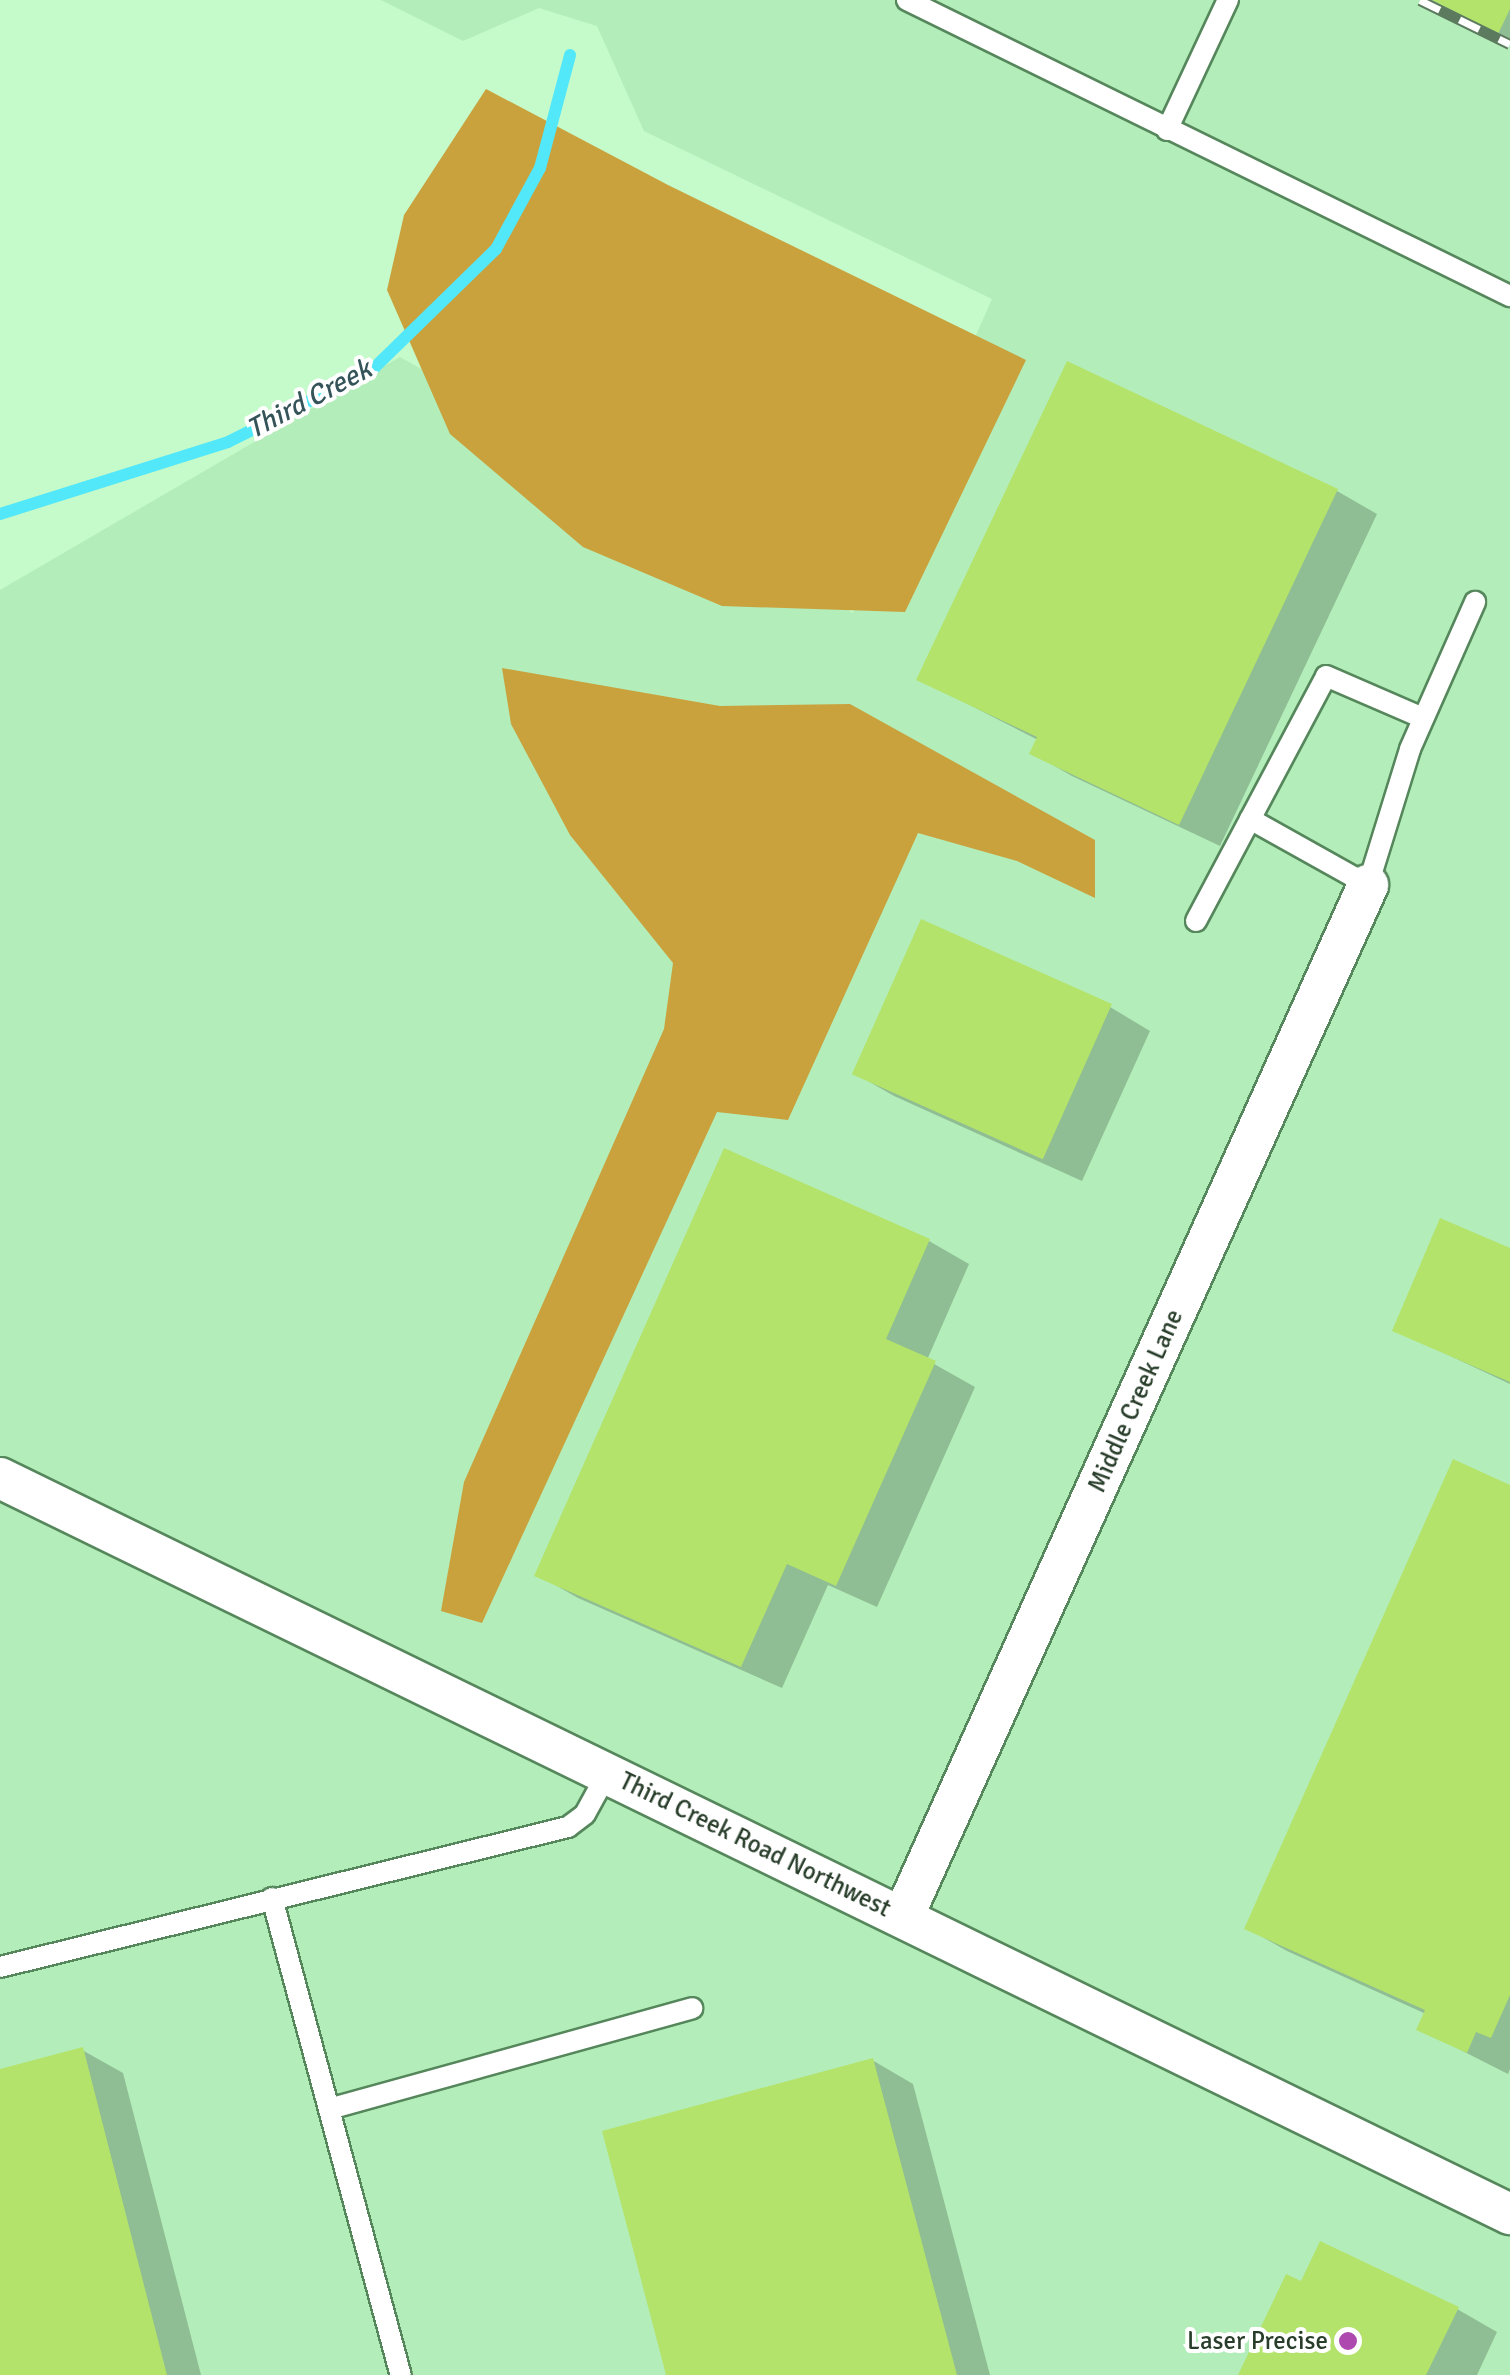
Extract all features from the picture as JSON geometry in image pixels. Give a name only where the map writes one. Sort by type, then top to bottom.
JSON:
[{"type":"street","name":"Middle Creek Lane","points":[[903,1917],[1368,885]]},
{"type":"street","name":"Third Creek Road Northwest","points":[[0,1478],[1510,2214]]},
{"type":"lane","points":[[907,0],[1510,296]]},
{"type":"lane","points":[[1168,130],[1228,0]]},
{"type":"lane","points":[[1250,820],[1368,885],[1388,811],[1423,718],[1475,602]]},
{"type":"lane","points":[[1196,921],[1326,676],[1423,718]]},
{"type":"lane","points":[[0,1966],[568,1826],[585,1814],[607,1774]]},
{"type":"lane","points":[[272,1898],[401,2375]]},
{"type":"lane","points":[[328,2109],[692,2008]]},
{"type":"shaded area","points":[[381,0],[1510,0],[1510,2375],[0,2375],[0,590],[400,357],[853,613],[992,299],[644,131],[597,26],[539,8],[463,41]]},
{"type":"shaded area","points":[[486,89],[668,185],[1026,360],[905,612],[722,606],[583,547],[450,434],[387,290],[404,215]]},
{"type":"shaded area","points":[[502,668],[720,706],[850,704],[1095,840],[1095,898],[1017,861],[918,833],[788,1120],[717,1112],[482,1623],[441,1611],[464,1482],[664,1029],[673,963],[570,835],[511,724]]},
{"type":"building","points":[[1432,0],[1510,0],[1510,9],[1498,34]]},
{"type":"building","points":[[1067,361],[1338,489],[1179,825],[1029,754],[1037,737],[916,680]]},
{"type":"building","points":[[921,919],[1112,1004],[1043,1159],[852,1074]]},
{"type":"building","points":[[724,1148],[930,1239],[886,1339],[936,1361],[836,1586],[787,1564],[741,1667],[534,1576]]},
{"type":"building","points":[[1440,1218],[1510,1248],[1510,1382],[1392,1331]]},
{"type":"building","points":[[1453,1459],[1510,1485],[1510,1995],[1491,2038],[1476,2032],[1467,2053],[1416,2030],[1425,2010],[1244,1929]]},
{"type":"building","points":[[83,2047],[167,2375],[0,2375],[0,2069]]},
{"type":"building","points":[[873,2058],[957,2375],[666,2375],[602,2131]]},
{"type":"building","name":"Laser Precise","points":[[1320,2241],[1459,2307],[1426,2375],[1238,2375],[1286,2274],[1301,2281]]},
{"type":"waterway","name":"Third Creek","points":[[0,514],[228,442],[373,369],[496,249],[540,168],[570,55]]},
{"type":"railway","points":[[1420,0],[1510,44]]},
{"type":"place","name":"Laser Precise","points":[[1348,2341]]}]
